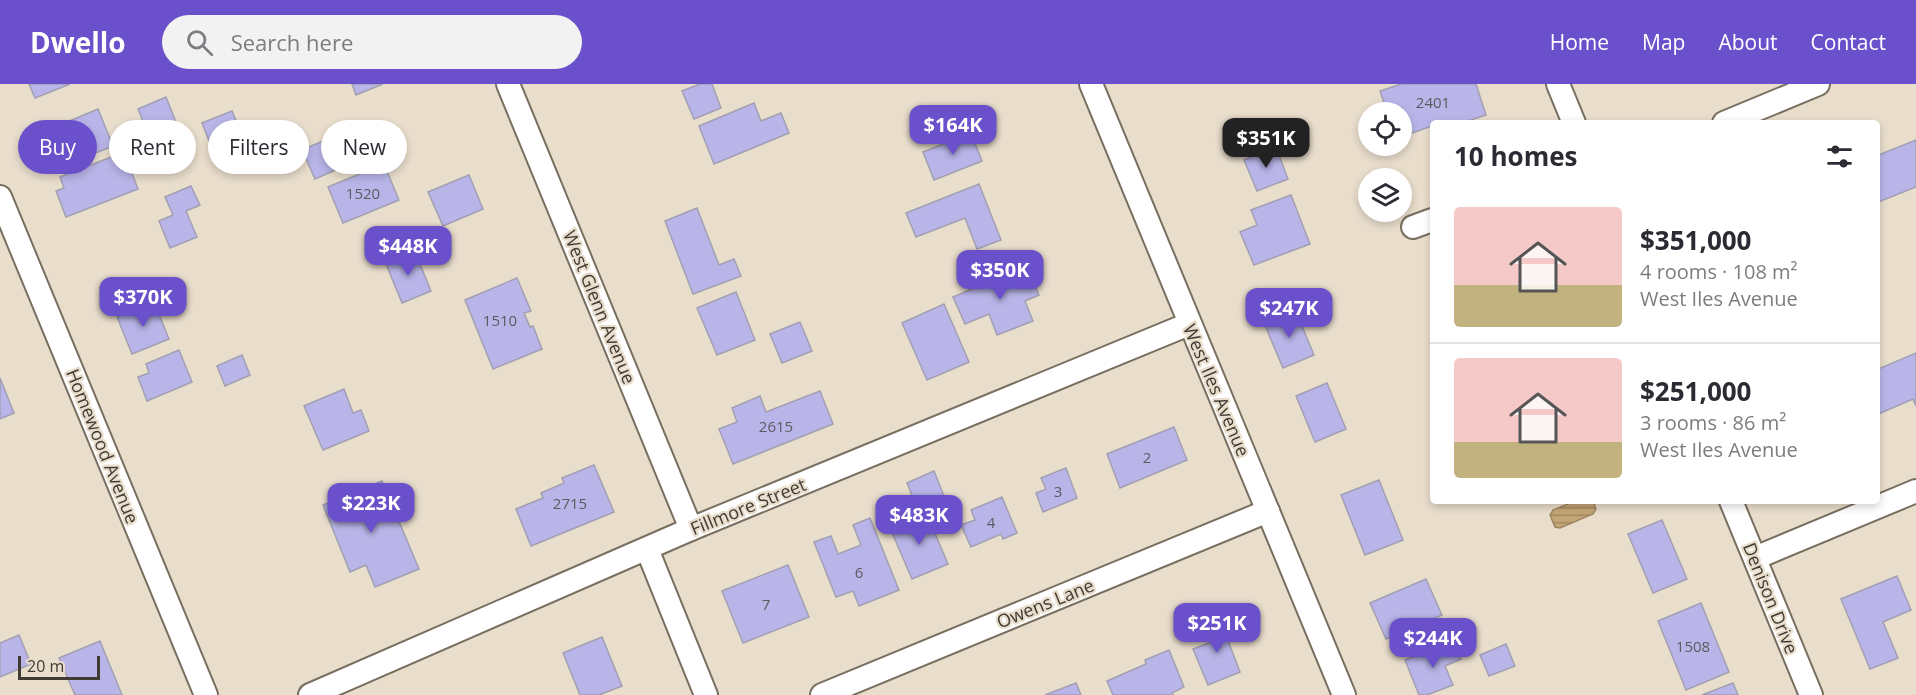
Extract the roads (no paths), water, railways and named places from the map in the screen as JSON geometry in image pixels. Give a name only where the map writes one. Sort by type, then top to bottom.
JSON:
[{"type":"street","name":"West Glenn Avenue","points":[[508,84],[691,530]]},
{"type":"street","name":"West Iles Avenue","points":[[1091,84],[1344,695]]},
{"type":"street","points":[[1558,84],[1573,120]]},
{"type":"street","points":[[1731,120],[1818,84]]},
{"type":"street","name":"Homewood Avenue","points":[[0,197],[206,695]]},
{"type":"street","name":"Fillmore Street","points":[[310,695],[691,530],[1189,324]]},
{"type":"street","points":[[1755,558],[1916,492]]},
{"type":"street","name":"Denison Drive","points":[[1732,504],[1810,695]]},
{"type":"street","name":"Owens Lane","points":[[822,695],[1268,511]]},
{"type":"street","points":[[647,549],[706,695]]}]
